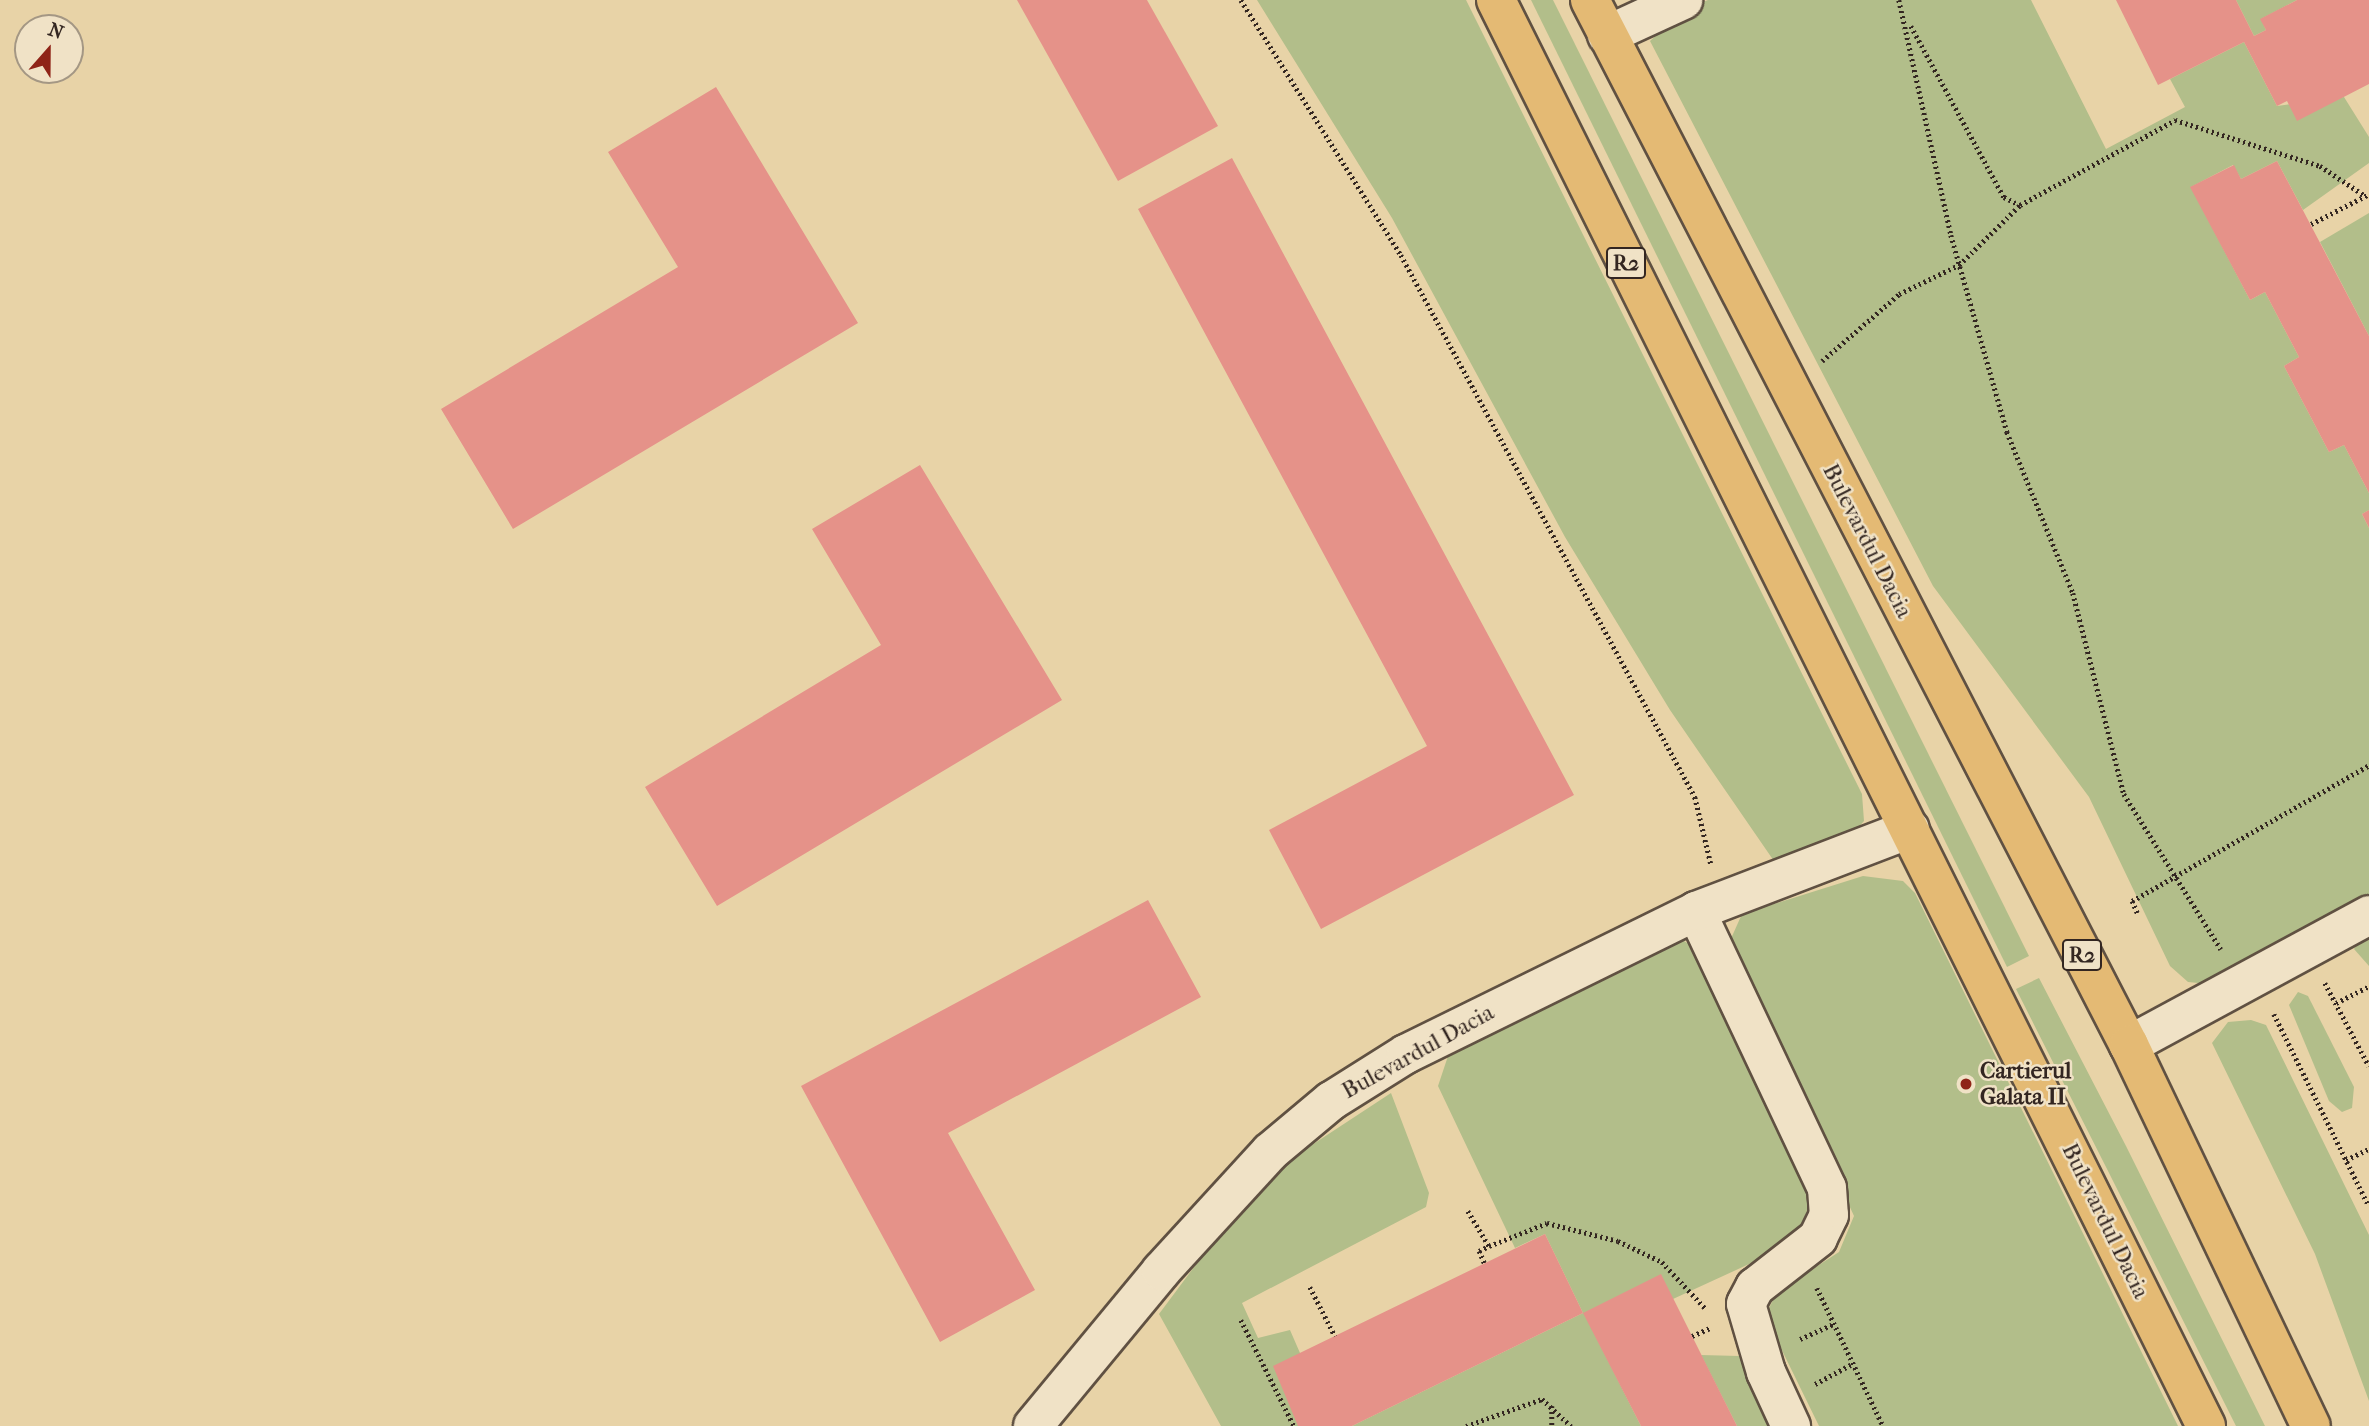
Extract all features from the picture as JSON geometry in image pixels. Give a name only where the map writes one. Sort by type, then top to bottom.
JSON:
[{"type":"main road","name":"Bulevardul Dacia","points":[[1496,0],[2206,1426]]},
{"type":"main road","name":"Bulevardul Dacia","points":[[1590,0],[2129,1045],[2311,1426]]},
{"type":"street","points":[[1607,35],[1683,0]]},
{"type":"street","name":"Bulevardul Dacia","points":[[1033,1426],[1242,1182],[1331,1101],[1406,1054],[1708,907],[1910,829]]},
{"type":"street","points":[[1708,907],[1828,1188],[1829,1214],[1818,1238],[1755,1287],[1746,1304],[1766,1372],[1791,1426]]},
{"type":"street","points":[[2129,1045],[2369,915]]},
{"type":"path","points":[[1241,0],[1401,255],[1695,797],[1708,907]]},
{"type":"path","points":[[1899,0],[2004,197],[2020,205]]},
{"type":"path","points":[[1909,22],[1959,265],[2007,432],[2073,593],[2124,794],[2175,877],[2249,979],[2369,1206]]},
{"type":"path","points":[[1792,395],[1839,342],[1899,295],[1959,265],[2020,205],[2175,120],[2320,166],[2367,195]]},
{"type":"path","points":[[2311,224],[2367,195]]},
{"type":"path","points":[[2137,913],[2132,901],[2369,765]]},
{"type":"path","points":[[2307,948],[2369,1066]]},
{"type":"path","points":[[2336,1003],[2369,986]]},
{"type":"path","points":[[2346,1160],[2369,1149]]},
{"type":"path","points":[[1468,1211],[1489,1246]]},
{"type":"path","points":[[1485,1263],[1479,1251],[1547,1223],[1618,1241],[1662,1262],[1690,1287],[1717,1325]]},
{"type":"path","points":[[1801,1252],[1883,1426]]},
{"type":"path","points":[[1310,1287],[1335,1336]]},
{"type":"path","points":[[1241,1321],[1294,1426]]},
{"type":"path","points":[[1466,1426],[1526,1400],[1542,1399],[1571,1426]]},
{"type":"path","points":[[1552,1406],[1552,1426]]},
{"type":"green space","points":[[1257,0],[1466,0],[1862,794],[1864,821],[1850,837],[1776,864],[1670,710],[1565,537],[1392,218]]},
{"type":"green space","points":[[1531,0],[1553,0],[2029,956],[2007,967]]},
{"type":"green space","points":[[1708,0],[2031,0],[2106,149],[2185,107],[2170,79],[2244,42],[2277,106],[2344,97],[2369,137],[2369,163],[2303,210],[2277,161],[2241,179],[2233,165],[2191,187],[2250,300],[2265,292],[2299,357],[2284,366],[2329,452],[2344,445],[2369,493],[2369,510],[2362,514],[2369,528],[2369,903],[2209,984],[2188,982],[2170,966],[2089,797],[1933,586],[1650,41],[1684,10]]},
{"type":"green space","points":[[2236,0],[2297,0],[2261,19],[2266,30],[2254,36]]},
{"type":"green space","points":[[2369,213],[2369,336],[2320,242]]},
{"type":"green space","points":[[1863,876],[1903,881],[1915,893],[2178,1426],[1819,1426],[1770,1326],[1769,1308],[1777,1292],[1839,1252],[1854,1216],[1729,943],[1742,914]]},
{"type":"green space","points":[[2369,927],[2369,966],[2354,949]]},
{"type":"green space","points":[[1680,939],[1693,946],[1811,1199],[1802,1225],[1784,1248],[1673,1299],[1584,1313],[1641,1426],[1352,1426],[1583,1313],[1545,1234],[1515,1248],[1438,1086],[1450,1050]]},
{"type":"green space","points":[[2039,978],[2265,1426],[2236,1426],[2016,989]]},
{"type":"green space","points":[[2298,992],[2308,996],[2354,1087],[2352,1108],[2342,1112],[2329,1101],[2289,1005]]},
{"type":"green space","points":[[2251,1020],[2266,1025],[2369,1235],[2369,1401],[2315,1254],[2212,1043],[2228,1022]]},
{"type":"green space","points":[[1391,1093],[1429,1193],[1426,1207],[1242,1303],[1258,1338],[1290,1330],[1300,1353],[1298,1426],[1221,1426],[1159,1314],[1242,1203],[1289,1160]]},
{"type":"green space","points":[[1701,1355],[1739,1356],[1773,1426],[1737,1426]]},
{"type":"building","points":[[1017,0],[1147,0],[1218,126],[1118,181]]},
{"type":"building","points":[[2116,0],[2236,0],[2254,36],[2266,30],[2260,19],[2297,0],[2369,0],[2369,84],[2297,121],[2287,101],[2277,106],[2244,42],[2158,85]]},
{"type":"building","points":[[716,87],[858,323],[513,529],[441,409],[678,267],[608,152]]},
{"type":"building","points":[[1232,158],[1574,795],[1321,929],[1269,830],[1427,746],[1138,209]]},
{"type":"building","points":[[2277,161],[2369,336],[2369,493],[2344,445],[2329,452],[2284,366],[2299,357],[2265,292],[2250,300],[2190,187],[2234,165],[2241,179]]},
{"type":"building","points":[[920,465],[1062,700],[717,906],[645,787],[881,645],[812,529]]},
{"type":"building","points":[[2369,510],[2369,528],[2362,514]]},
{"type":"building","points":[[1148,900],[1201,997],[948,1133],[1035,1290],[940,1342],[801,1086]]},
{"type":"building","points":[[1545,1234],[1583,1313],[1352,1426],[1298,1426],[1273,1366]]},
{"type":"building","points":[[1661,1274],[1737,1426],[1641,1426],[1583,1313]]},
{"type":"place","name":"Cartierul Galata II","points":[[1966,1084]]}]
